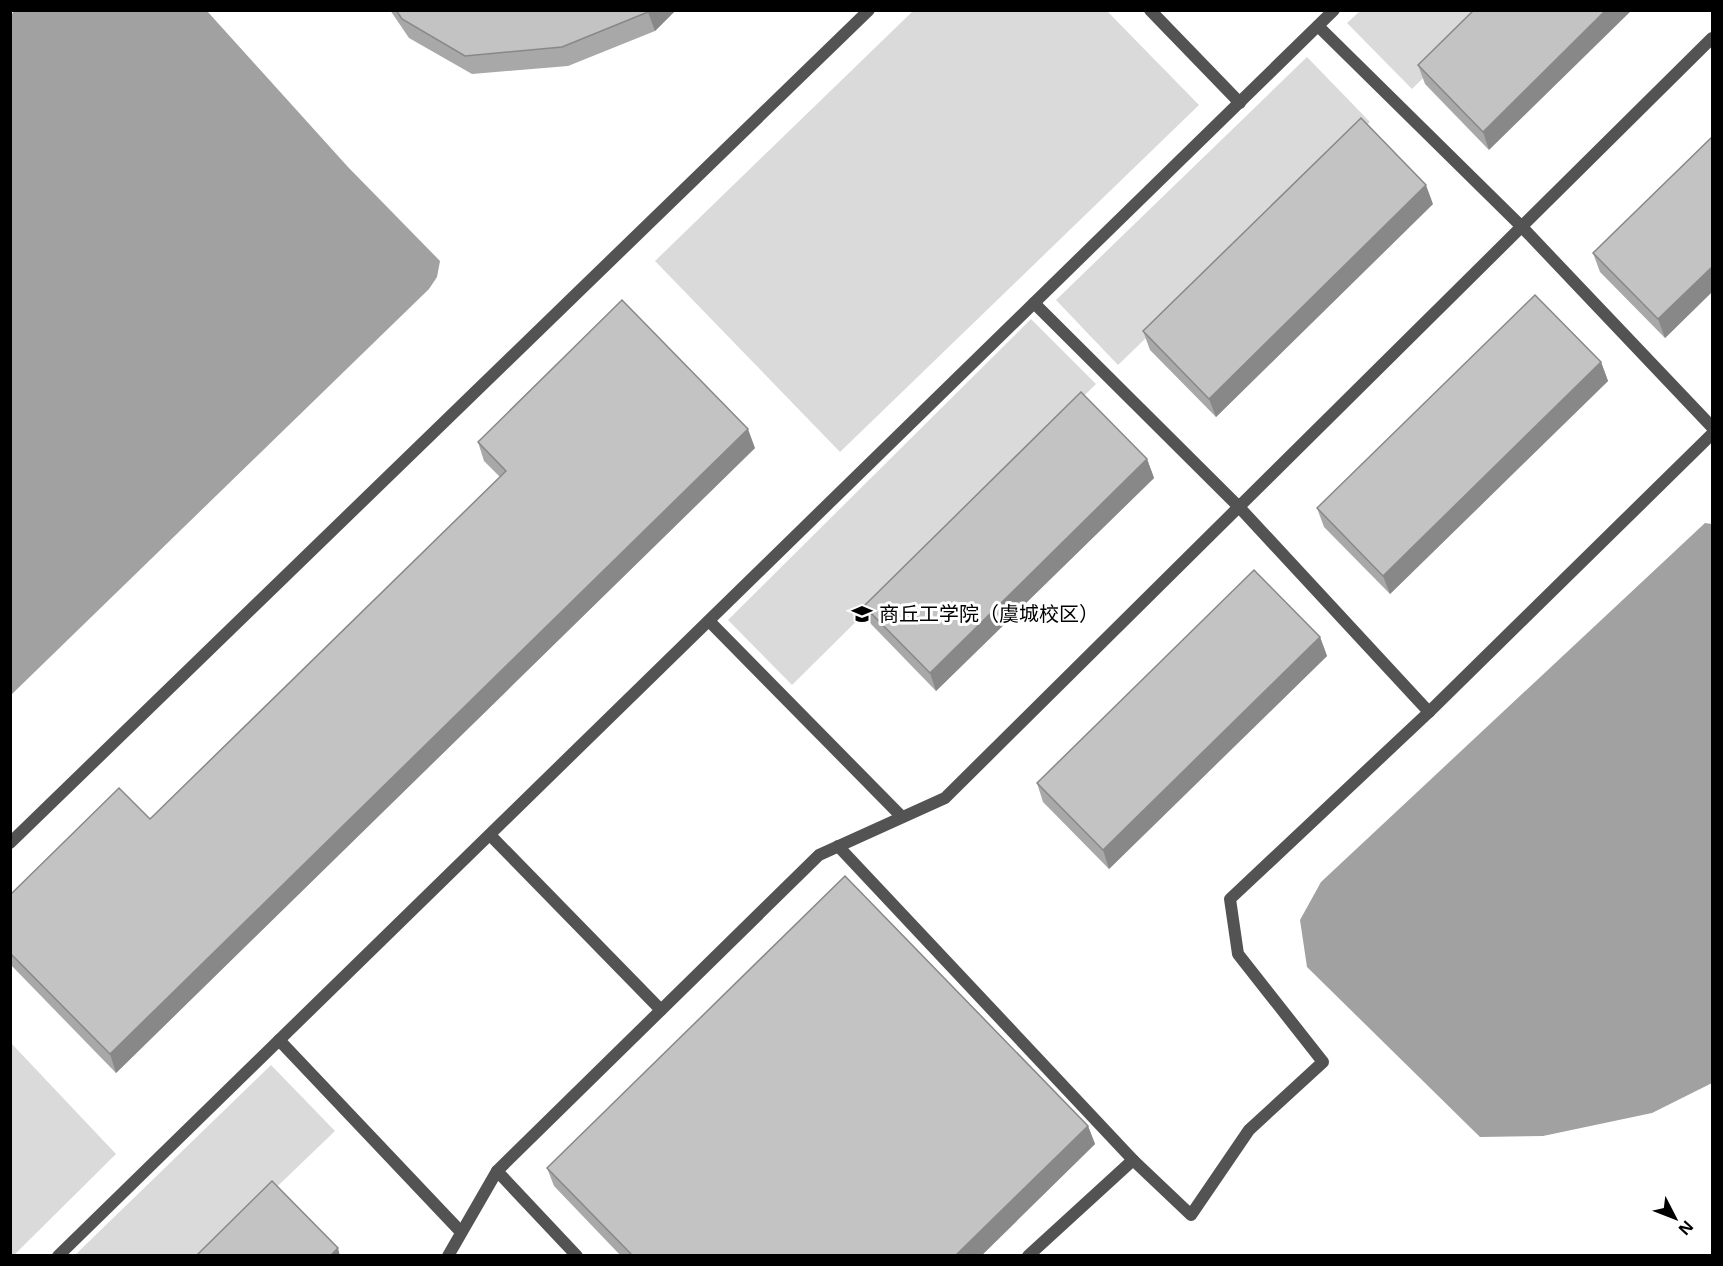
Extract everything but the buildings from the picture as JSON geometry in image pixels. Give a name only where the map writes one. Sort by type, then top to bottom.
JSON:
[{"type":"lane","points":[[10,843],[869,10]]},
{"type":"lane","points":[[1150,10],[1240,103]]},
{"type":"lane","points":[[58,1256],[1335,10]]},
{"type":"lane","points":[[1318,26],[1522,227],[1713,427]]},
{"type":"lane","points":[[448,1256],[497,1171],[819,855],[945,798],[1713,38]]},
{"type":"lane","points":[[1034,303],[1239,507],[1429,712]]},
{"type":"lane","points":[[838,846],[1134,1161],[1191,1215],[1249,1130],[1323,1062],[1238,954],[1230,898],[1429,712],[1713,434]]},
{"type":"lane","points":[[709,621],[902,817]]},
{"type":"lane","points":[[490,835],[661,1010]]},
{"type":"lane","points":[[279,1040],[461,1232]]},
{"type":"lane","points":[[1028,1256],[1134,1161]]},
{"type":"lane","points":[[497,1171],[577,1256]]},
{"type":"shaded area","points":[[914,10],[1107,11],[1199,105],[840,452],[655,261]]},
{"type":"shaded area","points":[[14,11],[207,11],[348,167],[440,261],[437,277],[429,289],[11,695],[10,17]]},
{"type":"shaded area","points":[[1360,11],[1491,11],[1412,89],[1347,23]]},
{"type":"shaded area","points":[[1307,57],[1370,122],[1118,365],[1056,300]]},
{"type":"shaded area","points":[[1031,319],[1096,384],[792,685],[728,620]]},
{"type":"shaded area","points":[[1705,523],[1712,524],[1712,1083],[1652,1113],[1543,1136],[1480,1137],[1307,967],[1300,920],[1321,882]]},
{"type":"shaded area","points":[[11,1043],[116,1154],[13,1256],[10,1255]]},
{"type":"shaded area","points":[[271,1065],[335,1131],[206,1255],[74,1256]]},
{"type":"place","name":"商丘工学院（虞城校区）","points":[[862,614]]}]
